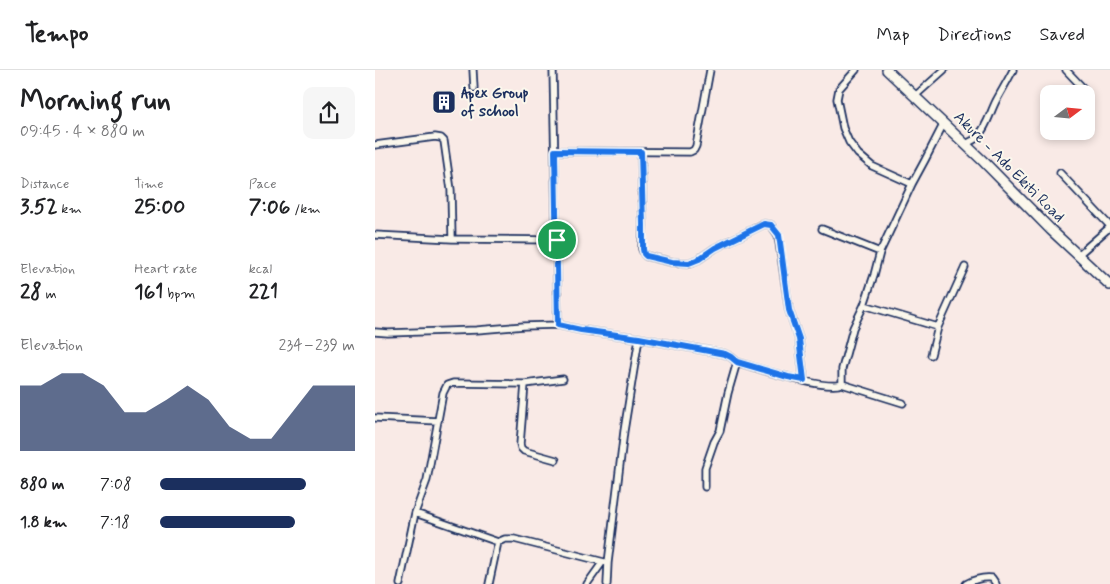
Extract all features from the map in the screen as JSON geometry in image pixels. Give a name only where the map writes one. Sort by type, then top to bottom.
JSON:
[{"type":"main road","name":"Akure - Ado Ekiti Road","points":[[887,70],[966,144],[1051,230],[1110,285]]},
{"type":"street","points":[[473,70],[473,88]]},
{"type":"street","points":[[553,70],[558,325]]},
{"type":"street","points":[[555,151],[690,152],[694,150],[710,70]]},
{"type":"street","points":[[856,70],[839,89],[837,100],[843,128],[849,142],[858,154],[872,166],[912,184]]},
{"type":"street","points":[[915,96],[944,70]]},
{"type":"street","points":[[966,144],[976,138],[981,132],[1013,70]]},
{"type":"street","points":[[1066,70],[1080,85]]},
{"type":"street","points":[[842,384],[842,369],[853,328],[864,305],[880,252],[912,184],[944,123]]},
{"type":"street","points":[[375,145],[435,137],[441,138],[444,141],[451,190],[452,239]]},
{"type":"street","points":[[641,152],[643,249],[646,256],[672,262],[689,263],[764,224],[771,225],[775,229],[779,235],[789,310],[799,339],[804,380]]},
{"type":"street","points":[[1060,173],[1110,226],[1078,255]]},
{"type":"street","points":[[822,228],[880,252]]},
{"type":"street","points":[[375,235],[452,239],[557,240]]},
{"type":"street","points":[[931,356],[938,327],[965,267]]},
{"type":"street","points":[[864,305],[938,327]]},
{"type":"street","points":[[375,332],[477,330],[558,325],[725,354],[737,362],[788,377],[831,386],[842,384],[903,403]]},
{"type":"street","points":[[607,584],[605,563],[639,338]]},
{"type":"street","points":[[705,487],[705,468],[720,431],[727,393],[737,362]]},
{"type":"street","points":[[400,584],[415,513],[427,480],[443,392],[447,385],[453,383],[525,384],[563,379]]},
{"type":"street","points":[[525,384],[521,448],[524,452],[556,460]]},
{"type":"street","points":[[375,418],[438,421]]},
{"type":"street","points":[[415,513],[498,542],[505,539],[514,539],[605,563]]},
{"type":"street","points":[[489,584],[498,542]]},
{"type":"street","points":[[587,584],[605,563]]},
{"type":"street","points":[[965,584],[984,578],[992,578],[996,584]]},
{"type":"place","name":"Apex Group of school","points":[[444,102]]},
{"type":"route","points":[[555,151],[641,152],[643,249],[646,256],[672,262],[689,263],[764,224],[771,225],[779,235],[789,310],[799,339],[804,380],[737,362],[725,354],[558,325],[557,240],[555,151]]}]
